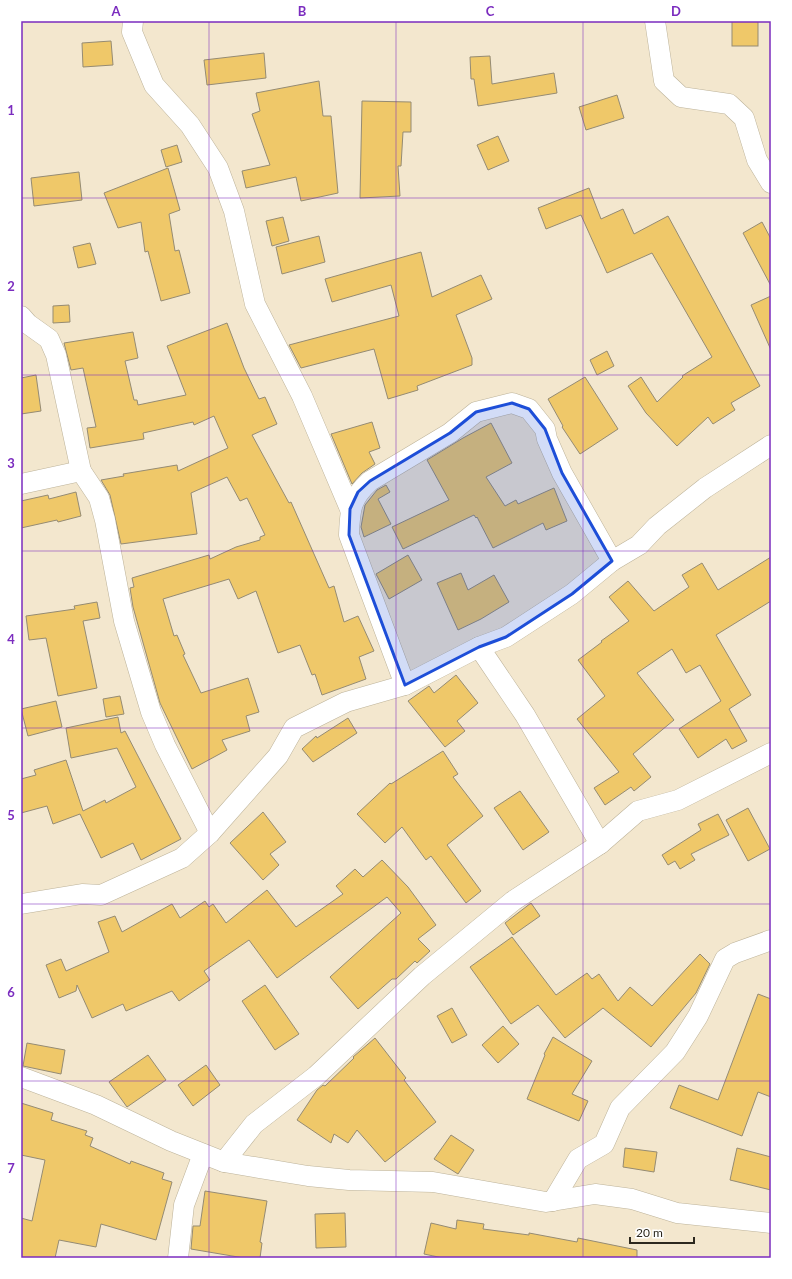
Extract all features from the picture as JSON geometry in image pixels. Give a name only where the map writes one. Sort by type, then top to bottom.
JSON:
[{"type":"street","points":[[133,21],[132,32],[154,85],[190,125],[218,168],[234,211],[255,304],[302,396],[350,509]]},
{"type":"street","points":[[655,21],[664,81],[681,96],[729,104],[744,118],[757,160],[771,183]]},
{"type":"street","points":[[21,316],[28,324],[50,339],[56,355],[81,471],[99,498],[105,520],[124,621],[151,712],[165,745],[210,833]]},
{"type":"street","points":[[405,685],[349,535],[350,509],[358,492],[370,482],[450,433],[476,412],[512,403],[529,409],[545,429],[562,473],[612,561]]},
{"type":"street","points":[[21,904],[82,894],[101,895],[182,858],[210,833],[278,756],[294,728],[346,702],[405,685],[479,647],[506,637],[572,594],[612,561],[639,545],[657,526],[705,488],[771,446]]},
{"type":"street","points":[[21,484],[81,471]]},
{"type":"street","points":[[479,647],[525,716],[600,844]]},
{"type":"street","points":[[224,1162],[254,1124],[316,1076],[422,976],[513,901],[600,844],[638,811],[678,800],[771,753]]},
{"type":"street","points":[[553,1201],[578,1159],[604,1144],[620,1108],[675,1052],[698,1016],[724,959],[735,953],[771,940]]},
{"type":"street","points":[[21,1076],[96,1105],[171,1142],[224,1162],[308,1176],[349,1180],[433,1182],[546,1202],[595,1194],[632,1199],[677,1213],[771,1224]]},
{"type":"street","points":[[178,1258],[184,1205],[203,1154]]},
{"type":"highlighted area","points":[[512,403],[529,409],[545,429],[562,473],[612,561],[572,594],[506,637],[479,647],[405,685],[349,535],[350,509],[358,492],[370,481],[450,433],[476,412]]},
{"type":"building","points":[[732,21],[758,21],[758,46],[732,46]]},
{"type":"building","points":[[111,41],[113,65],[83,67],[82,43]]},
{"type":"building","points":[[264,53],[266,78],[207,85],[204,60]]},
{"type":"building","points":[[490,56],[492,84],[554,73],[557,93],[478,106],[474,79],[471,79],[470,57]]},
{"type":"building","points":[[319,81],[323,116],[331,116],[338,193],[301,201],[296,177],[246,188],[242,171],[270,165],[252,114],[260,111],[256,93]]},
{"type":"building","points":[[617,95],[624,118],[586,130],[579,107]]},
{"type":"building","points":[[362,101],[411,102],[411,132],[403,132],[401,166],[398,166],[400,196],[360,198]]},
{"type":"building","points":[[498,136],[509,161],[488,170],[477,145]]},
{"type":"building","points":[[177,145],[182,162],[166,167],[161,150]]},
{"type":"building","points":[[168,168],[180,210],[169,214],[175,251],[179,250],[190,293],[161,301],[148,251],[145,252],[141,222],[118,228],[104,193]]},
{"type":"building","points":[[79,172],[82,200],[34,206],[31,178]]},
{"type":"building","points":[[589,188],[601,219],[623,209],[634,234],[668,216],[760,386],[731,403],[735,410],[713,424],[708,417],[677,446],[646,413],[628,386],[641,377],[657,402],[683,377],[682,376],[712,357],[652,253],[607,273],[581,215],[546,229],[538,208]]},
{"type":"building","points":[[283,217],[289,241],[272,246],[266,221]]},
{"type":"building","points":[[762,222],[771,239],[771,286],[743,233]]},
{"type":"building","points":[[319,236],[325,262],[282,274],[276,247]]},
{"type":"building","points":[[90,243],[96,264],[78,268],[73,247]]},
{"type":"building","points":[[421,252],[432,297],[481,275],[492,299],[456,315],[472,358],[472,365],[417,386],[418,390],[388,399],[374,349],[301,368],[289,345],[399,316],[391,285],[332,302],[325,279]]},
{"type":"building","points":[[771,296],[771,350],[751,305]]},
{"type":"building","points":[[69,305],[70,322],[53,323],[53,306]]},
{"type":"building","points":[[227,323],[244,368],[259,399],[265,397],[277,424],[252,435],[289,503],[291,502],[329,588],[334,586],[344,622],[358,616],[374,651],[359,657],[366,679],[322,695],[315,674],[312,675],[300,645],[278,653],[256,591],[238,599],[229,579],[163,599],[174,636],[177,635],[185,654],[183,655],[201,693],[248,678],[259,712],[246,716],[250,731],[222,740],[227,750],[192,769],[160,703],[133,607],[130,588],[134,587],[132,578],[209,555],[210,559],[236,547],[260,540],[260,537],[265,535],[247,498],[240,501],[227,477],[191,493],[197,534],[121,544],[110,495],[101,480],[124,476],[123,474],[177,465],[178,471],[228,448],[214,416],[194,425],[193,422],[143,433],[144,439],[90,448],[87,428],[96,427],[83,368],[71,370],[64,343],[133,332],[138,358],[125,361],[134,400],[137,400],[138,405],[186,395],[167,346]]},
{"type":"building","points":[[607,351],[614,366],[597,375],[590,360]]},
{"type":"building","points":[[36,375],[41,411],[21,414],[21,378]]},
{"type":"building","points":[[585,377],[618,429],[580,454],[562,427],[563,426],[548,399]]},
{"type":"building","points":[[372,422],[380,448],[369,452],[375,464],[362,473],[352,484],[331,434]]},
{"type":"building","points":[[491,423],[512,463],[486,477],[505,506],[516,500],[518,504],[554,488],[567,521],[546,530],[543,523],[493,548],[477,517],[476,518],[474,515],[403,549],[392,527],[449,500],[427,460]]},
{"type":"building","points":[[386,485],[390,492],[378,499],[391,524],[364,537],[361,527],[365,505],[377,490]]},
{"type":"building","points":[[76,492],[81,516],[58,522],[57,520],[21,528],[21,501],[48,495],[49,499]]},
{"type":"building","points":[[408,555],[422,580],[389,599],[376,574]]},
{"type":"building","points":[[771,557],[771,601],[716,635],[751,695],[729,709],[747,741],[732,749],[726,739],[698,758],[679,729],[721,701],[700,665],[686,673],[672,649],[637,673],[674,720],[633,754],[651,777],[634,791],[631,787],[605,805],[594,788],[619,772],[577,719],[605,696],[578,660],[629,621],[609,597],[628,581],[654,611],[689,587],[682,575],[702,563],[718,590]]},
{"type":"building","points":[[461,573],[468,590],[494,575],[509,602],[481,619],[458,630],[437,583]]},
{"type":"building","points":[[97,602],[100,618],[83,621],[97,688],[58,696],[46,638],[29,640],[26,616],[75,609],[74,606]]},
{"type":"building","points":[[456,675],[478,703],[457,721],[465,731],[445,747],[408,701],[429,686],[434,693]]},
{"type":"building","points":[[120,696],[124,714],[106,717],[103,699]]},
{"type":"building","points":[[56,701],[62,727],[28,736],[21,709]]},
{"type":"building","points":[[118,717],[121,733],[125,731],[181,839],[141,860],[133,843],[101,858],[80,814],[53,824],[47,806],[21,813],[21,779],[36,775],[34,770],[66,760],[83,811],[105,800],[106,803],[136,787],[117,748],[71,758],[66,728]]},
{"type":"building","points":[[348,718],[357,733],[313,762],[302,749],[316,736],[317,738]]},
{"type":"building","points":[[443,751],[458,774],[453,777],[483,816],[447,845],[481,891],[466,903],[431,856],[426,860],[402,827],[385,843],[357,814],[390,783],[391,784]]},
{"type":"building","points":[[520,791],[549,832],[523,850],[494,808]]},
{"type":"building","points":[[748,808],[770,849],[748,861],[726,820]]},
{"type":"building","points":[[263,812],[286,842],[270,854],[279,865],[263,880],[230,843]]},
{"type":"building","points":[[718,814],[729,835],[691,854],[695,860],[680,869],[675,861],[668,865],[662,855],[701,830],[698,824]]},
{"type":"building","points":[[382,860],[408,887],[436,925],[418,939],[430,951],[417,963],[415,961],[396,979],[392,979],[358,1009],[330,977],[401,913],[387,897],[277,978],[249,940],[204,971],[210,980],[179,1001],[172,991],[126,1011],[123,1004],[92,1018],[77,985],[76,991],[59,998],[46,965],[61,959],[66,971],[109,952],[98,922],[115,916],[122,932],[172,904],[180,918],[205,901],[209,907],[213,904],[226,923],[267,890],[296,927],[343,894],[336,886],[355,869],[363,877]]},
{"type":"building","points":[[531,903],[540,916],[513,935],[505,923]]},
{"type":"building","points":[[512,937],[556,995],[587,973],[592,979],[599,974],[618,1001],[630,987],[652,1006],[700,954],[710,964],[696,993],[651,1047],[603,1008],[565,1038],[538,1005],[511,1024],[470,967]]},
{"type":"building","points":[[265,985],[299,1034],[275,1050],[242,1001]]},
{"type":"building","points":[[758,994],[771,999],[771,1097],[758,1092],[742,1136],[670,1108],[679,1085],[718,1100]]},
{"type":"building","points":[[452,1008],[467,1035],[452,1043],[437,1016]]},
{"type":"building","points":[[503,1026],[519,1044],[498,1063],[482,1045]]},
{"type":"building","points":[[553,1037],[592,1061],[572,1094],[588,1101],[579,1121],[527,1099],[545,1055],[544,1054]]},
{"type":"building","points":[[375,1038],[406,1078],[404,1080],[436,1122],[385,1162],[357,1130],[348,1143],[334,1134],[331,1143],[297,1120],[317,1090],[323,1085],[325,1086],[354,1058],[353,1057]]},
{"type":"building","points":[[27,1043],[65,1050],[61,1074],[23,1066]]},
{"type":"building","points":[[148,1055],[166,1080],[127,1107],[109,1082]]},
{"type":"building","points":[[206,1065],[220,1085],[193,1106],[178,1085]]},
{"type":"building","points":[[21,1103],[53,1113],[51,1120],[87,1131],[85,1135],[93,1138],[90,1146],[130,1164],[131,1161],[164,1173],[162,1179],[172,1182],[156,1240],[101,1224],[96,1247],[59,1240],[55,1258],[21,1258],[21,1218],[32,1221],[45,1160],[21,1155]]},
{"type":"building","points":[[451,1135],[474,1150],[458,1174],[434,1159]]},
{"type":"building","points":[[625,1148],[657,1152],[654,1172],[623,1167]]},
{"type":"building","points":[[737,1148],[771,1157],[771,1190],[730,1180]]},
{"type":"building","points":[[205,1191],[267,1201],[260,1242],[262,1243],[260,1258],[244,1258],[191,1249],[193,1226],[200,1226]]},
{"type":"building","points":[[345,1213],[346,1247],[316,1248],[315,1214]]},
{"type":"building","points":[[457,1220],[484,1224],[483,1229],[529,1235],[529,1233],[577,1242],[578,1238],[637,1250],[637,1258],[443,1258],[424,1254],[431,1223],[456,1229]]}]
